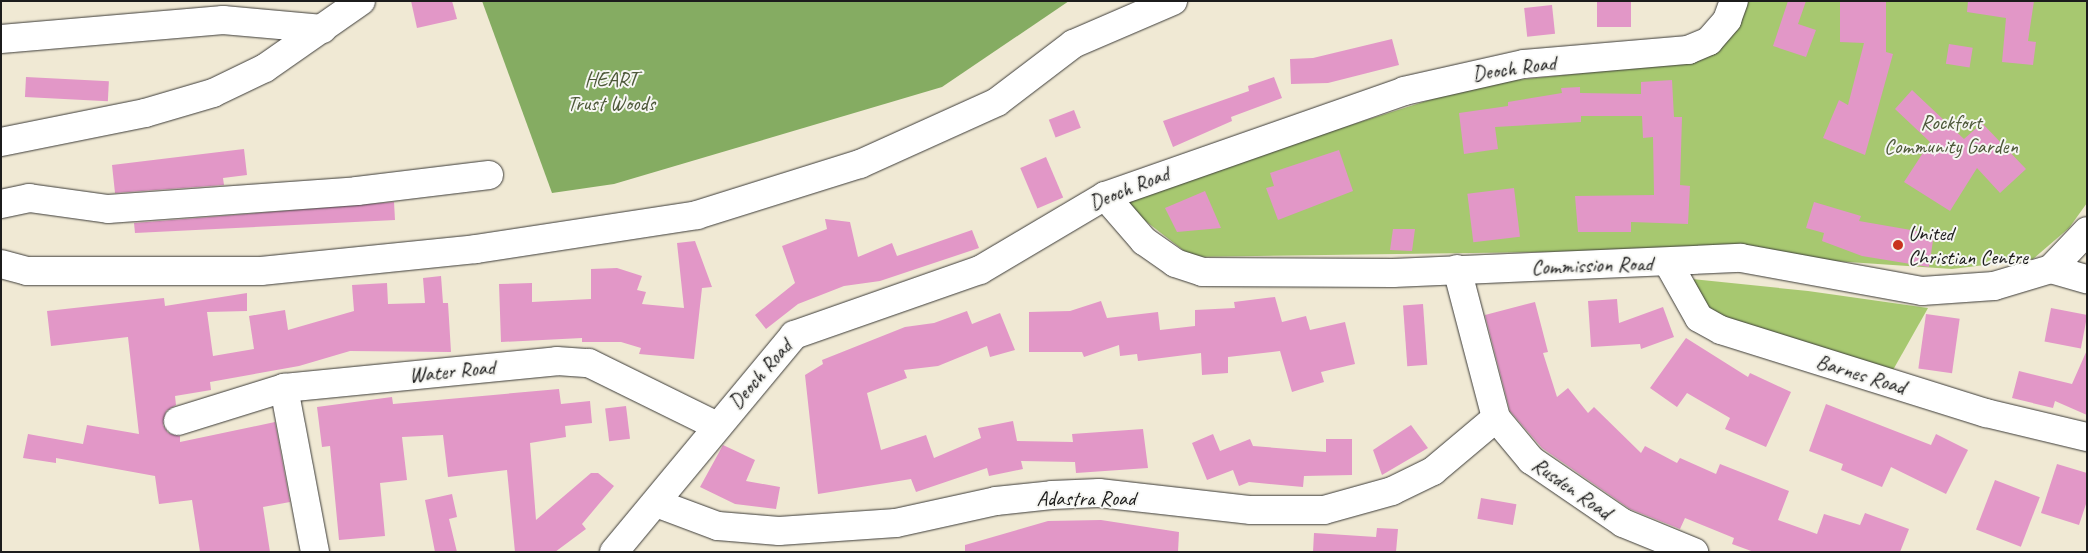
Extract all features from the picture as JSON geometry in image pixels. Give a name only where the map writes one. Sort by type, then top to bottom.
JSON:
[{"type":"street","points":[[1,142],[144,113],[213,93],[265,68],[324,29],[361,1]]},
{"type":"street","points":[[1,264],[27,271],[262,271],[476,249],[697,216],[860,164],[997,102],[1073,44],[1173,1]]},
{"type":"street","name":"Deoch Road","points":[[614,552],[794,335],[980,270],[1105,196],[1224,151],[1461,75],[1524,64],[1688,50],[1709,41],[1728,20],[1734,1]]},
{"type":"street","points":[[1,39],[223,20],[324,29]]},
{"type":"street","points":[[1,204],[29,198],[108,209],[357,191],[489,174]]},
{"type":"street","name":"Commission Road","points":[[1105,196],[1144,241],[1175,263],[1202,272],[1457,269],[1668,263],[1741,258],[1922,292],[1994,286],[2051,269],[2087,231]]},
{"type":"street","name":"Barnes Road","points":[[1668,263],[1699,318],[1721,330],[1986,413],[2087,437]]},
{"type":"street","name":"Rusden Road","points":[[1457,269],[1496,418],[1531,460],[1623,523],[1694,552]]},
{"type":"street","points":[[2051,269],[2087,279]]},
{"type":"street","name":"Water Road","points":[[178,421],[284,388],[557,361],[589,363],[717,426]]},
{"type":"street","points":[[284,388],[316,552]]},
{"type":"street","name":"Adastra Road","points":[[656,503],[718,526],[779,531],[896,523],[996,501],[1052,495],[1099,493],[1250,510],[1324,510],[1392,491],[1434,471],[1496,418]]},
{"type":"green space","name":"HEART Trust Woods","points":[[482,1],[1069,1],[942,87],[614,184],[552,193]]},
{"type":"green space","name":"Rockfort Community Garden","points":[[1739,1],[2087,1],[2087,203],[2069,228],[2033,259],[1952,269],[1673,250],[1192,257],[1117,199],[1480,84],[1686,62]]},
{"type":"green space","points":[[1692,279],[1808,291],[1928,308],[1893,370],[1707,318]]},
{"type":"building","points":[[411,1],[452,1],[457,19],[417,28]]},
{"type":"building","points":[[1597,1],[1631,1],[1631,27],[1597,27]]},
{"type":"building","points":[[1788,1],[1806,1],[1798,24],[1816,30],[1806,57],[1773,46]]},
{"type":"building","points":[[1840,1],[1886,1],[1886,52],[1893,54],[1865,155],[1823,138],[1839,100],[1848,105],[1864,43],[1840,42]]},
{"type":"building","points":[[1968,1],[2034,1],[2028,41],[2036,42],[2033,65],[2002,62],[2006,18],[1967,12]]},
{"type":"building","points":[[1552,5],[1555,34],[1527,37],[1524,8]]},
{"type":"building","points":[[1392,39],[1399,65],[1328,83],[1291,84],[1290,59],[1313,58]]},
{"type":"building","points":[[1949,44],[1973,48],[1970,68],[1946,64]]},
{"type":"building","points":[[26,77],[109,81],[108,101],[25,97]]},
{"type":"building","points":[[1274,77],[1282,98],[1231,117],[1232,121],[1173,147],[1163,121],[1249,91],[1248,86]]},
{"type":"building","points":[[1672,80],[1674,117],[1682,117],[1680,185],[1690,186],[1688,224],[1631,222],[1631,232],[1578,232],[1575,196],[1654,195],[1653,137],[1643,138],[1642,116],[1581,116],[1581,122],[1495,127],[1498,149],[1464,154],[1459,113],[1508,106],[1508,102],[1562,93],[1561,88],[1580,87],[1580,93],[1641,94],[1641,82]]},
{"type":"building","points":[[1912,90],[1964,139],[1982,123],[2026,169],[2000,193],[1977,168],[1950,211],[1904,182],[1930,142],[1895,109]]},
{"type":"building","points":[[1074,110],[1081,128],[1056,137],[1049,120]]},
{"type":"building","points":[[244,149],[247,175],[223,178],[224,185],[115,193],[112,165]]},
{"type":"building","points":[[1339,150],[1353,191],[1278,220],[1266,188],[1274,186],[1270,173]]},
{"type":"building","points":[[1046,157],[1063,198],[1037,208],[1020,168]]},
{"type":"building","points":[[1514,188],[1520,237],[1473,242],[1467,194]]},
{"type":"building","points":[[1205,191],[1221,228],[1177,232],[1165,208]]},
{"type":"building","points":[[394,202],[395,220],[135,233],[134,223]]},
{"type":"building","points":[[1814,202],[1861,216],[1859,221],[1934,234],[1929,267],[1862,256],[1822,241],[1824,233],[1806,228]]},
{"type":"building","points":[[825,219],[850,222],[858,257],[892,243],[897,256],[972,230],[979,248],[880,281],[844,286],[798,304],[766,329],[755,315],[795,283],[782,246],[827,229]]},
{"type":"building","points":[[1393,229],[1415,229],[1412,251],[1390,250]]},
{"type":"building","points":[[695,241],[712,287],[702,288],[694,359],[639,354],[641,348],[621,342],[582,342],[582,338],[501,342],[499,284],[532,283],[532,302],[591,299],[591,269],[617,268],[642,276],[637,290],[646,292],[642,304],[684,308],[677,243]]},
{"type":"building","points":[[441,276],[443,303],[448,303],[451,352],[350,351],[299,366],[210,382],[211,390],[175,396],[176,405],[166,411],[163,425],[168,433],[180,436],[180,442],[275,422],[290,502],[263,507],[270,552],[200,552],[192,500],[159,504],[155,476],[56,458],[56,463],[23,458],[28,434],[83,444],[87,425],[139,434],[128,337],[51,346],[47,311],[164,298],[165,306],[247,293],[247,311],[207,312],[213,356],[254,349],[249,316],[285,310],[288,330],[354,311],[352,285],[387,283],[388,304],[425,303],[423,278]]},
{"type":"building","points":[[1275,297],[1282,322],[1306,316],[1310,330],[1345,322],[1355,364],[1321,372],[1324,382],[1292,392],[1280,351],[1228,357],[1228,373],[1202,375],[1201,353],[1138,361],[1137,354],[1120,356],[1119,345],[1084,357],[1082,352],[1029,352],[1029,312],[1070,311],[1101,301],[1107,318],[1158,312],[1160,330],[1195,326],[1195,310],[1235,308],[1234,302]]},
{"type":"building","points":[[1617,299],[1619,323],[1663,307],[1674,337],[1641,349],[1640,344],[1591,347],[1588,301]]},
{"type":"building","points":[[1535,302],[1548,352],[1543,353],[1557,397],[1568,388],[1588,413],[1594,407],[1641,453],[1645,446],[1677,463],[1680,458],[1716,474],[1720,464],[1789,491],[1778,520],[1817,534],[1824,514],[1860,525],[1865,513],[1909,529],[1900,552],[1754,552],[1732,544],[1734,538],[1685,518],[1680,529],[1630,509],[1542,448],[1510,411],[1485,315]]},
{"type":"building","points":[[1423,304],[1427,365],[1407,366],[1403,305]]},
{"type":"building","points":[[2051,308],[2087,315],[2081,348],[2045,341]]},
{"type":"building","points":[[967,311],[972,324],[1000,313],[1015,350],[990,357],[987,346],[938,366],[904,370],[907,378],[867,393],[881,450],[926,435],[934,458],[981,438],[978,428],[1013,421],[1017,441],[1073,442],[1072,434],[1143,429],[1148,468],[1076,473],[1075,462],[1021,461],[1023,469],[989,476],[987,468],[916,492],[911,479],[818,494],[805,375],[823,364],[822,360],[905,327],[934,323]]},
{"type":"building","points":[[1926,314],[1960,319],[1952,373],[1918,368]]},
{"type":"building","points":[[1686,338],[1748,377],[1750,373],[1791,392],[1766,447],[1725,429],[1730,418],[1687,393],[1677,407],[1650,388]]},
{"type":"building","points":[[2087,350],[2087,415],[2055,401],[2053,408],[2012,398],[2019,371],[2072,384]]},
{"type":"building","points":[[559,389],[561,404],[590,401],[592,423],[565,426],[566,437],[530,443],[536,520],[591,473],[598,473],[614,486],[582,524],[586,529],[555,552],[515,552],[507,470],[448,477],[443,435],[402,437],[407,480],[380,483],[385,536],[339,540],[330,446],[322,447],[317,407],[392,397],[393,404]]},
{"type":"building","points":[[1826,404],[1931,445],[1936,434],[1968,450],[1946,494],[1891,467],[1882,487],[1841,470],[1843,464],[1809,451]]},
{"type":"building","points":[[626,406],[630,439],[609,441],[605,409]]},
{"type":"building","points":[[1411,425],[1428,448],[1382,475],[1373,450]]},
{"type":"building","points":[[1213,434],[1220,451],[1250,439],[1253,446],[1326,452],[1326,439],[1352,439],[1352,475],[1304,476],[1303,487],[1249,482],[1239,486],[1233,470],[1207,480],[1192,443]]},
{"type":"building","points":[[723,445],[755,460],[746,481],[780,487],[776,509],[735,504],[700,487]]},
{"type":"building","points":[[2057,464],[2087,473],[2087,501],[2079,525],[2041,513]]},
{"type":"building","points":[[1995,480],[2040,497],[2021,547],[1976,529]]},
{"type":"building","points":[[452,494],[457,517],[449,519],[457,552],[435,552],[425,500]]},
{"type":"building","points":[[1481,498],[1516,504],[1513,525],[1477,519]]},
{"type":"building","points":[[1101,520],[1179,532],[1178,552],[965,552],[965,545],[1048,521]]},
{"type":"building","points":[[1377,528],[1398,529],[1396,552],[1313,552],[1314,533],[1376,537]]},
{"type":"place","name":"United Christian Centre","points":[[1898,245]]}]
